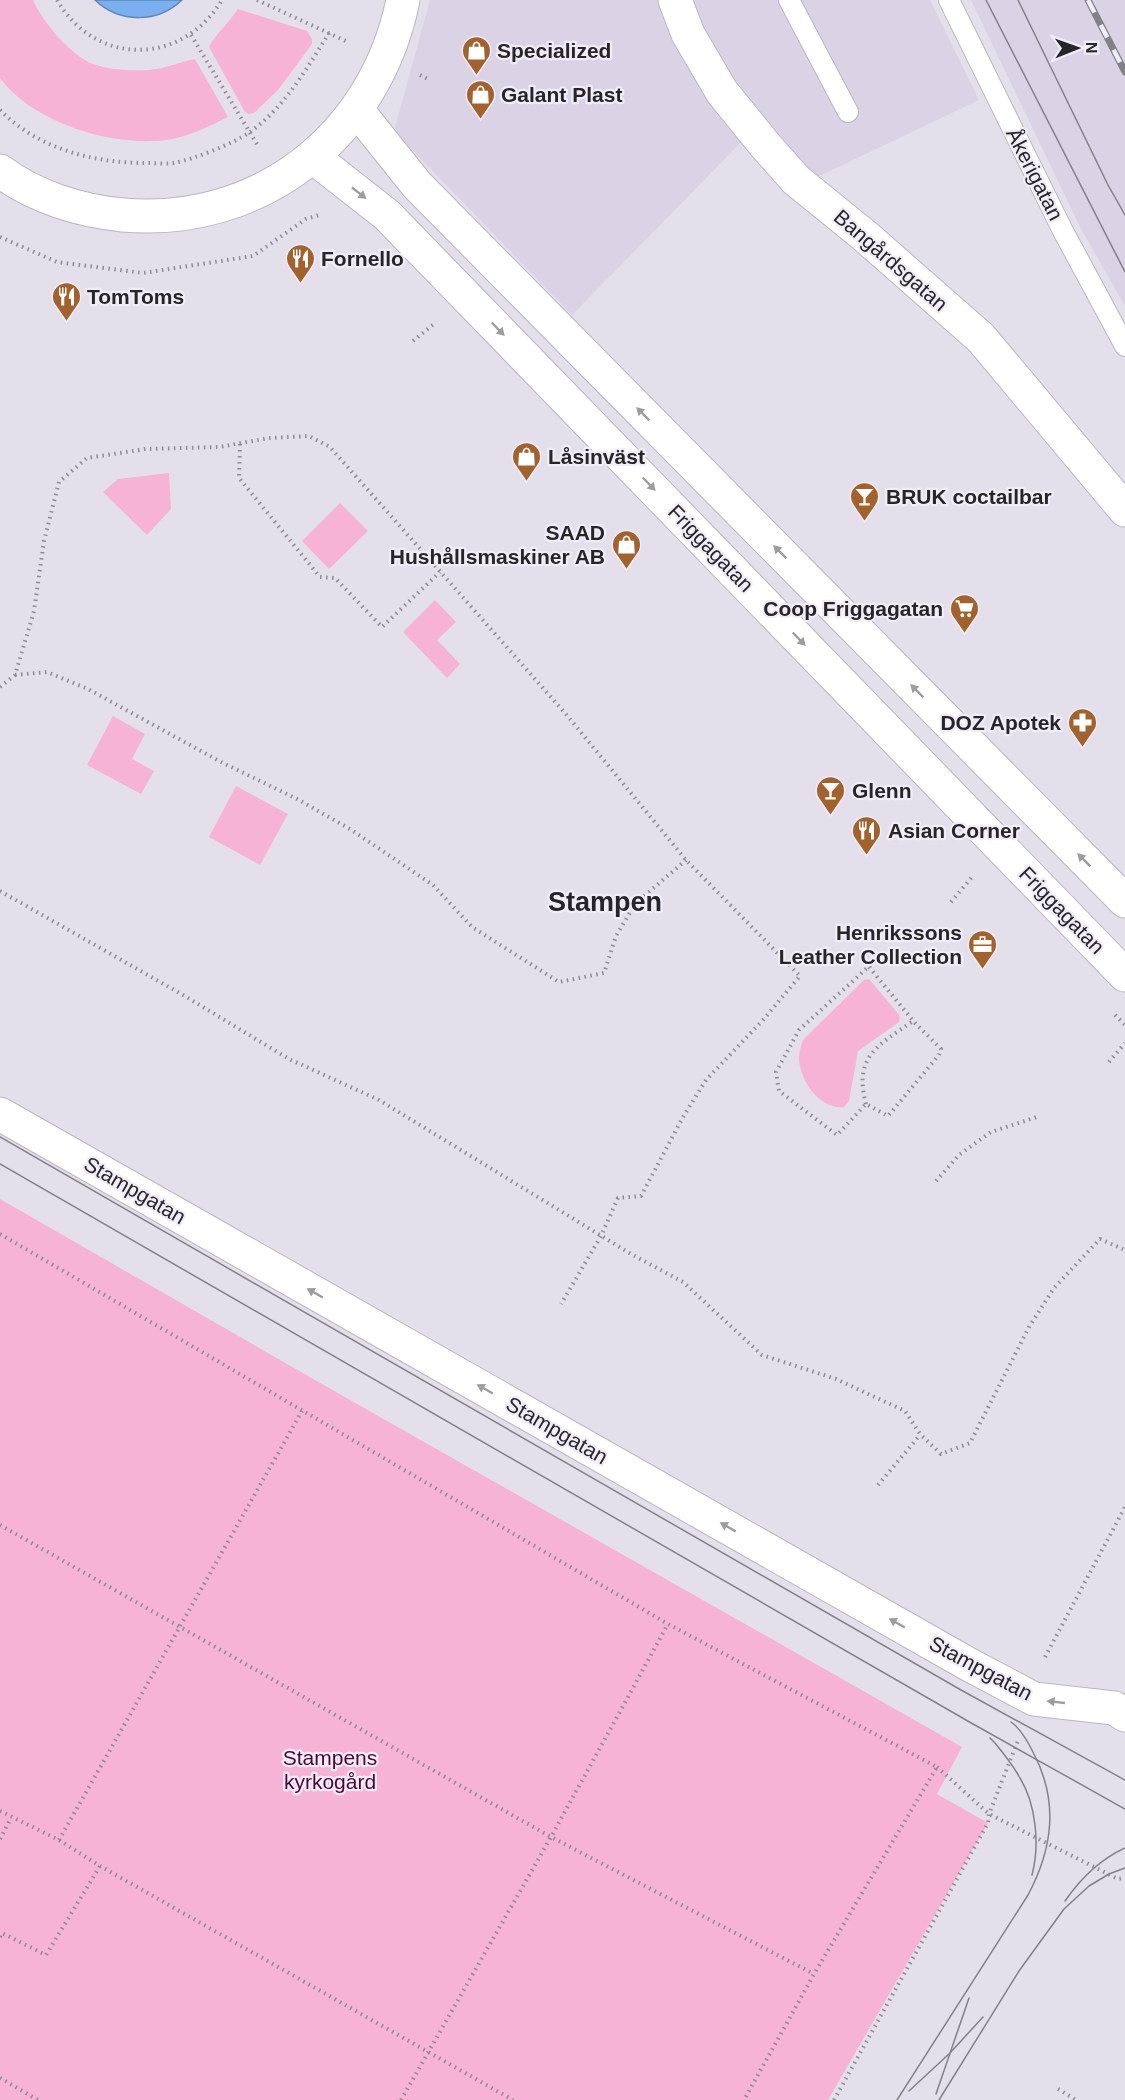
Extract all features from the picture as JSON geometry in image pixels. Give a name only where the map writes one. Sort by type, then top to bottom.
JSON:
[{"type":"main road","points":[[0,171],[34,192],[68,205],[105,213],[141,216],[177,215],[213,208],[247,197],[280,180],[313,157],[357,110],[386,59],[398,25],[403,0]]},
{"type":"main road","name":"Bangårdsgatan","points":[[675,0],[688,34],[722,92],[765,145],[796,180],[865,236],[981,338],[1125,510]]},
{"type":"main road","points":[[357,110],[417,185],[1125,901]]},
{"type":"main road","name":"Friggagatan","points":[[313,157],[387,215],[1125,975]]},
{"type":"main road","name":"Stampgatan","points":[[0,1114],[968,1664],[1034,1699],[1121,1704]]},
{"type":"lane","points":[[789,0],[848,112]]},
{"type":"lane","name":"Åkerigatan","points":[[949,0],[1063,231],[1125,346]]},
{"type":"path","points":[[57,0],[72,21],[94,39],[121,48],[136,50],[158,48],[191,35],[209,20],[222,0]]},
{"type":"path","points":[[0,110],[33,137],[68,151],[100,160],[174,163],[218,148],[249,132],[273,111],[301,78],[329,33]]},
{"type":"path","points":[[191,35],[280,180]]},
{"type":"path","points":[[413,342],[436,322]]},
{"type":"path","points":[[15,675],[34,611],[44,541],[59,482],[87,458],[146,449],[219,447],[269,438],[309,436],[330,447],[565,713],[686,860],[800,976],[763,1020],[706,1080],[683,1117],[641,1196],[618,1198],[601,1236],[561,1304]]},
{"type":"path","points":[[240,444],[239,478],[320,577],[335,578],[382,627],[440,572]]},
{"type":"path","points":[[0,687],[15,675],[47,672],[88,689],[221,762],[297,799],[350,829],[433,885],[472,927],[559,982],[604,973],[616,936],[635,904],[686,860]]},
{"type":"path","points":[[951,902],[974,874]]},
{"type":"path","points":[[0,891],[183,995],[289,1059],[379,1100],[601,1236],[683,1282],[762,1354],[836,1379],[905,1411],[920,1434],[941,1454],[970,1443],[1029,1327],[1054,1288],[1100,1239],[1125,1250]]},
{"type":"path","points":[[866,1104],[837,1135],[779,1091],[776,1072],[799,1030],[876,960]]},
{"type":"path","points":[[866,1104],[888,1116],[939,1055],[941,1049],[914,1021],[869,967]]},
{"type":"path","points":[[866,1104],[862,1079],[865,1065],[873,1050],[914,1021]]},
{"type":"path","points":[[1109,1062],[1125,1043]]},
{"type":"path","points":[[936,1181],[959,1155],[991,1132],[1040,1116]]},
{"type":"path","points":[[0,1234],[668,1624],[937,1767],[989,1814],[1118,1879],[1125,1878]]},
{"type":"path","points":[[58,1840],[302,1411]]},
{"type":"path","points":[[878,1485],[920,1434]]},
{"type":"path","points":[[834,2100],[988,1823],[989,1814],[1034,1699],[1039,1667],[1125,1507]]},
{"type":"path","points":[[0,1525],[551,1837],[814,1974]]},
{"type":"path","points":[[401,2100],[551,1837],[668,1624]]},
{"type":"path","points":[[744,2100],[814,1974],[937,1767]]},
{"type":"path","points":[[0,1812],[58,1840],[513,2100]]},
{"type":"path","points":[[0,1839],[11,1818]]},
{"type":"path","points":[[1,1934],[46,1955],[100,1866]]},
{"type":"path","points":[[0,2078],[38,2100]]},
{"type":"path","points":[[1058,2089],[1076,2100]]},
{"type":"shaded area","points":[[430,0],[930,0],[979,100],[813,179],[760,123],[572,315],[394,131]]},
{"type":"shaded area","points":[[971,0],[1125,0],[1125,306],[1080,227]]},
{"type":"green space","points":[[0,0],[33,0],[50,27],[67,46],[84,60],[99,66],[121,70],[149,70],[195,59],[228,117],[187,135],[150,141],[102,136],[78,130],[55,120],[33,108],[0,78]]},
{"type":"green space","points":[[238,9],[307,31],[312,39],[312,44],[278,90],[254,113],[249,114],[245,112],[209,47]]},
{"type":"green space","points":[[169,473],[171,509],[147,535],[103,492],[118,479]]},
{"type":"green space","points":[[340,503],[368,531],[329,569],[302,541]]},
{"type":"green space","points":[[435,600],[456,622],[437,640],[460,664],[447,678],[403,632]]},
{"type":"green space","points":[[113,716],[145,734],[132,759],[154,771],[141,794],[87,765]]},
{"type":"green space","points":[[236,786],[288,814],[260,865],[209,837]]},
{"type":"green space","points":[[869,979],[900,1016],[899,1022],[858,1051],[849,1101],[844,1107],[835,1107],[819,1099],[807,1085],[800,1068],[801,1047],[803,1040],[864,980]]},
{"type":"green space","name":"Stampens kyrkogård","points":[[0,1199],[962,1747],[937,1794],[988,1823],[828,2100],[0,2100]]},
{"type":"water","points":[[95,0],[182,0],[162,13],[139,18],[116,13]]},
{"type":"tram line","points":[[986,0],[1125,272]]},
{"type":"tram line","points":[[1018,0],[1108,185],[1125,215]]},
{"type":"tram line","points":[[0,1137],[961,1690],[1125,1780]]},
{"type":"tram line","points":[[0,1164],[973,1724],[1125,1809]]},
{"type":"tram line","points":[[897,2100],[1028,1895],[1043,1860],[1050,1824],[1047,1788],[1029,1744],[1011,1722]]},
{"type":"tram line","points":[[990,1738],[1014,1769],[1030,1800],[1036,1838],[1032,1875]]},
{"type":"tram line","points":[[1065,1901],[1091,1870],[1125,1848]]},
{"type":"tram line","points":[[939,2100],[1019,1971],[1064,1909],[1089,1886],[1125,1868]]},
{"type":"tram line","points":[[936,2094],[969,1998]]},
{"type":"tram line","points":[[909,2091],[950,2053],[983,2017]]},
{"type":"railway","points":[[1088,0],[1125,72]]},
{"type":"place","name":"Specialized","points":[[476,76]]},
{"type":"place","name":"Galant Plast","points":[[480,120]]},
{"type":"place","name":"Fornello","points":[[300,284]]},
{"type":"place","name":"TomToms","points":[[66,322]]},
{"type":"place","name":"Låsinväst","points":[[527,482]]},
{"type":"place","name":"BRUK coctailbar","points":[[865,522]]},
{"type":"place","name":"SAAD Hushållsmaskiner AB","points":[[626,570]]},
{"type":"place","name":"Coop Friggagatan","points":[[964,634]]},
{"type":"place","name":"DOZ Apotek","points":[[1082,748]]},
{"type":"place","name":"Glenn","points":[[831,816]]},
{"type":"place","name":"Asian Corner","points":[[867,856]]},
{"type":"place","name":"Henrikssons Leather Collection","points":[[983,970]]},
{"type":"district","name":"Stampen","points":[[605,902]]}]
